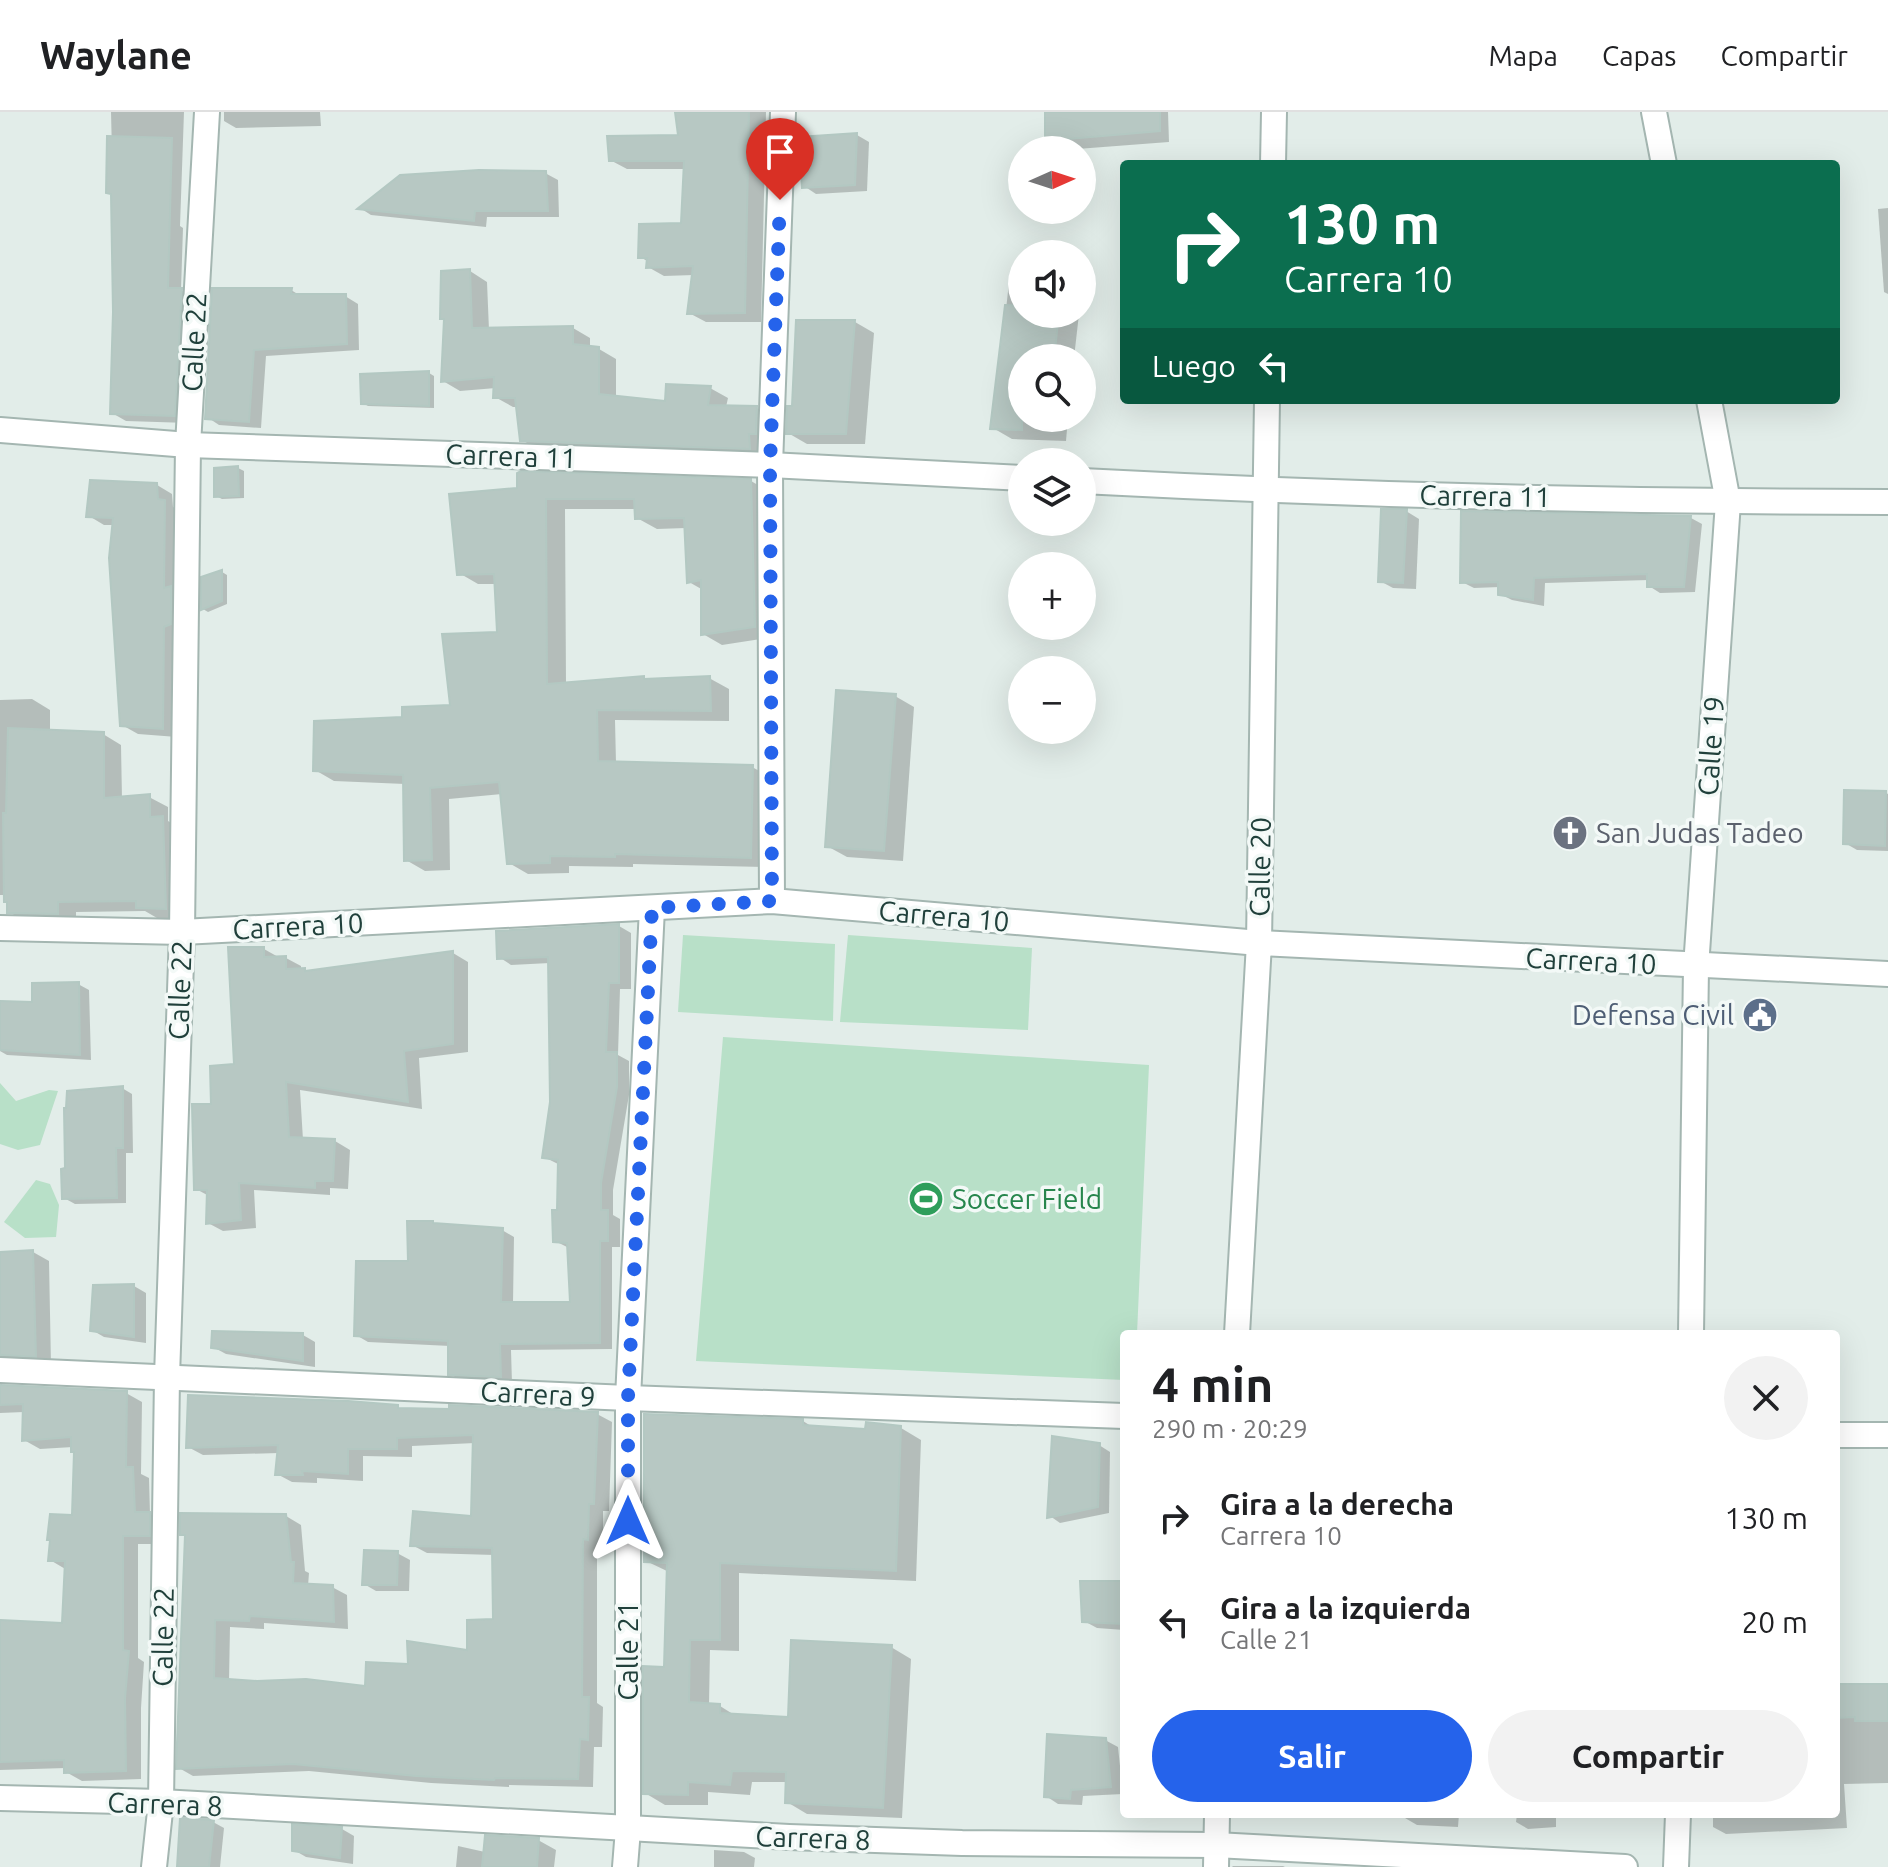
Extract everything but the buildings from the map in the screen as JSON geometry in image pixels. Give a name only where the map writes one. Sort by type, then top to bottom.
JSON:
[{"type":"street","name":"Calle 22","points":[[154,1867],[161,1802],[167,1377],[182,932],[188,445],[207,112]]},
{"type":"street","points":[[772,901],[770,465],[783,112]]},
{"type":"street","points":[[1273,160],[1274,112]]},
{"type":"street","points":[[1654,112],[1663,160]]},
{"type":"street","name":"Calle 20","points":[[1237,1330],[1259,943],[1267,404]]},
{"type":"street","name":"Calle 19","points":[[1691,1330],[1696,967],[1728,502],[1710,404]]},
{"type":"street","name":"Carrera 11","points":[[0,430],[188,445],[770,465],[1008,477]]},
{"type":"street","name":"Carrera 11","points":[[1096,482],[1265,491],[1728,502],[1888,502]]},
{"type":"street","name":"Carrera 10","points":[[0,928],[182,932],[772,901],[1259,943],[1696,967],[1888,974]]},
{"type":"street","name":"Calle 21","points":[[625,1867],[628,1829],[628,1398],[652,908]]},
{"type":"street","name":"Carrera 9","points":[[0,1370],[1120,1416]]},
{"type":"street","points":[[1840,1435],[1888,1435]]},
{"type":"street","name":"Carrera 8","points":[[0,1798],[161,1802],[628,1829],[1216,1856],[1625,1867]]},
{"type":"street","points":[[1216,1856],[1217,1818]]},
{"type":"street","points":[[1676,1867],[1678,1818]]},
{"type":"green space","points":[[683,935],[835,944],[833,1021],[678,1012]]},
{"type":"green space","points":[[848,935],[1032,948],[1028,1030],[840,1022]]},
{"type":"green space","name":"Soccer Field","points":[[723,1037],[1149,1065],[1137,1330],[1120,1330],[1120,1380],[696,1361]]},
{"type":"green space","points":[[0,1083],[16,1101],[49,1090],[58,1091],[40,1145],[18,1150],[0,1144]]},
{"type":"green space","points":[[36,1180],[50,1184],[59,1205],[56,1237],[25,1238],[4,1222]]},
{"type":"place","name":"San Judas Tadeo","points":[[1570,833]]},
{"type":"place","name":"Defensa Civil","points":[[1760,1015]]},
{"type":"place","name":"Soccer Field","points":[[926,1199]]},
{"type":"route","points":[[628,1521],[628,1398],[652,908],[772,901],[770,465],[780,200]]}]
